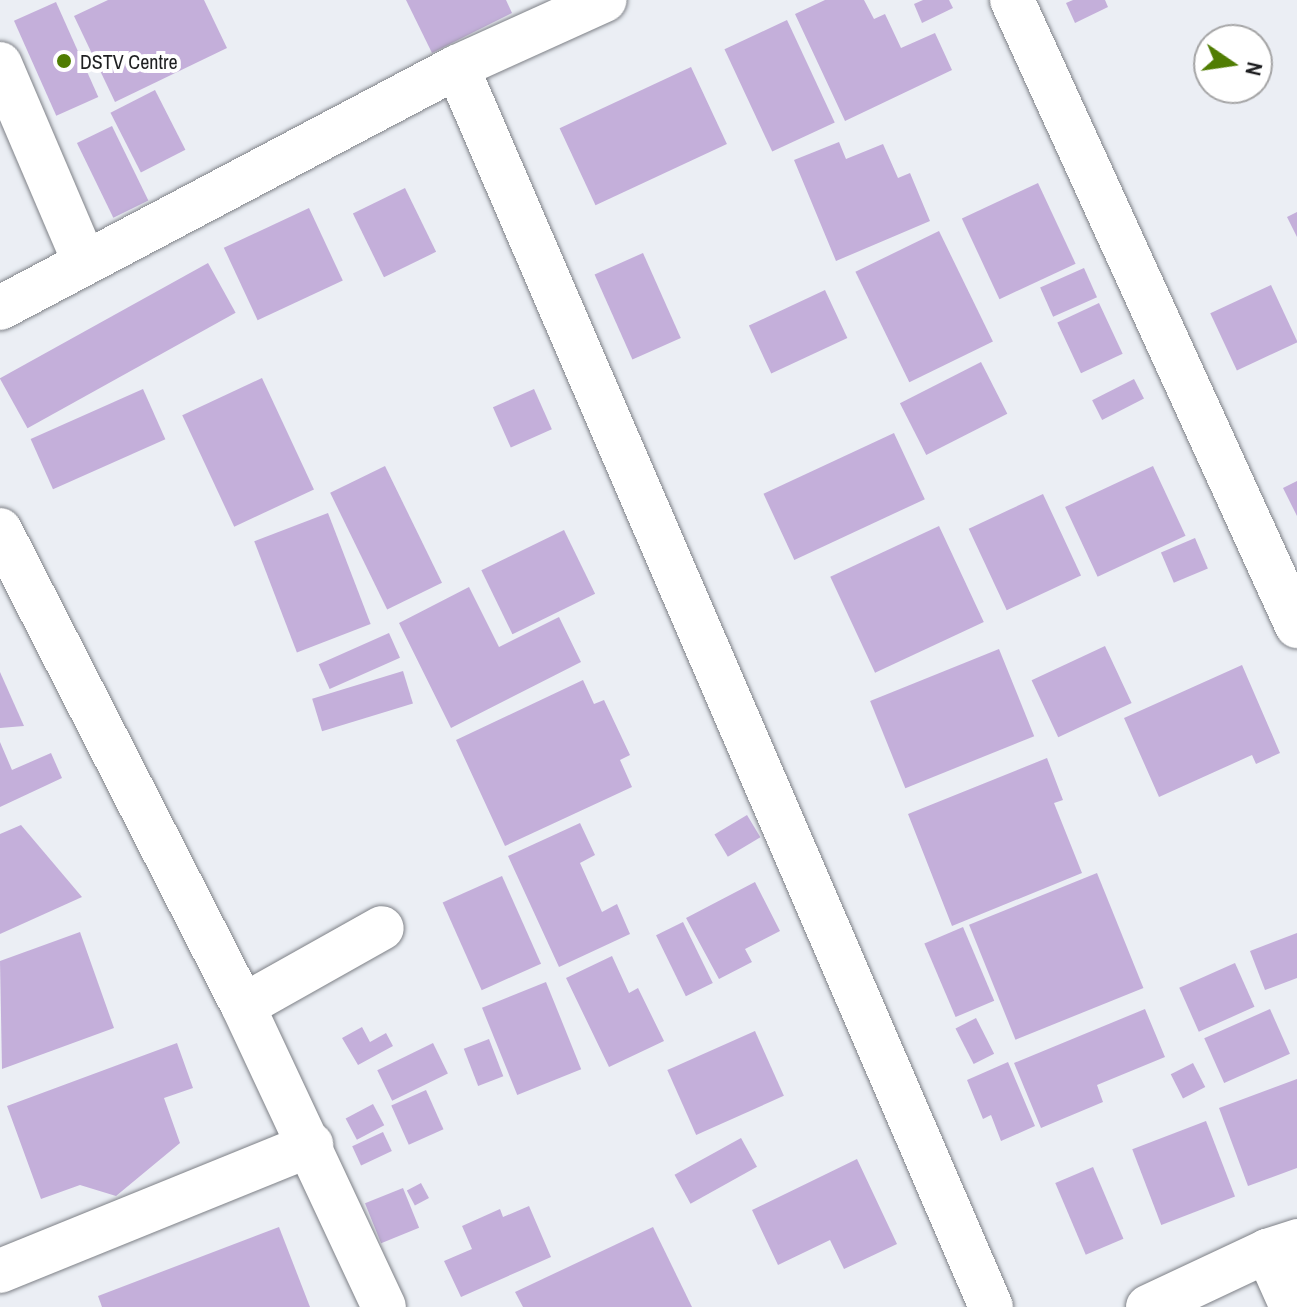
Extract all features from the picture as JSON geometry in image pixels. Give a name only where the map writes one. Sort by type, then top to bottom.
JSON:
[{"type":"street","points":[[0,308],[457,67],[605,0]]},
{"type":"street","points":[[1012,0],[1297,626]]},
{"type":"street","points":[[0,64],[85,263]]},
{"type":"street","points":[[457,67],[991,1307]]},
{"type":"street","points":[[0,530],[243,1006],[311,1145],[384,1307]]},
{"type":"street","points":[[243,1006],[382,928]]},
{"type":"street","points":[[0,1271],[311,1145]]},
{"type":"street","points":[[1148,1307],[1282,1246],[1292,1307]]},
{"type":"building","points":[[108,0],[204,0],[227,48],[115,102],[74,16]]},
{"type":"building","points":[[406,0],[506,0],[512,13],[432,53]]},
{"type":"building","points":[[825,0],[864,0],[874,19],[885,14],[901,48],[935,33],[952,70],[845,121],[795,14]]},
{"type":"building","points":[[923,0],[949,0],[953,8],[922,23],[914,4]]},
{"type":"building","points":[[1073,0],[1105,0],[1108,7],[1075,23],[1066,3]]},
{"type":"building","points":[[56,2],[98,97],[56,116],[14,21]]},
{"type":"building","points":[[787,20],[835,122],[772,152],[724,49]]},
{"type":"building","points":[[691,67],[727,144],[596,205],[560,128]]},
{"type":"building","points":[[155,90],[185,150],[141,172],[110,113]]},
{"type":"building","points":[[112,126],[148,201],[113,218],[77,143]]},
{"type":"building","points":[[839,142],[846,159],[883,144],[898,178],[910,173],[930,221],[836,261],[794,160]]},
{"type":"building","points":[[1038,183],[1076,264],[999,299],[962,218]]},
{"type":"building","points":[[405,188],[436,252],[384,277],[353,213]]},
{"type":"building","points":[[309,208],[343,281],[258,320],[224,248]]},
{"type":"building","points":[[1297,212],[1297,237],[1287,217]]},
{"type":"building","points":[[939,231],[993,342],[909,382],[855,272]]},
{"type":"building","points":[[643,253],[681,338],[632,360],[595,275]]},
{"type":"building","points":[[208,263],[236,313],[27,428],[0,378]]},
{"type":"building","points":[[1084,268],[1097,297],[1053,317],[1040,288]]},
{"type":"building","points":[[1271,285],[1297,342],[1237,370],[1210,313]]},
{"type":"building","points":[[825,290],[847,338],[771,374],[749,325]]},
{"type":"building","points":[[1099,303],[1123,354],[1081,373],[1057,322]]},
{"type":"building","points":[[981,362],[1007,414],[926,455],[900,403]]},
{"type":"building","points":[[262,378],[314,489],[234,527],[182,415]]},
{"type":"building","points":[[1134,379],[1144,399],[1102,420],[1092,400]]},
{"type":"building","points":[[143,389],[165,439],[53,489],[31,439]]},
{"type":"building","points":[[534,389],[552,429],[511,447],[493,407]]},
{"type":"building","points":[[894,433],[925,499],[794,560],[763,494]]},
{"type":"building","points":[[385,466],[442,583],[387,610],[330,493]]},
{"type":"building","points":[[1153,466],[1186,536],[1098,577],[1065,507]]},
{"type":"building","points":[[1297,481],[1297,516],[1283,488]]},
{"type":"building","points":[[1043,494],[1081,576],[1007,610],[969,529]]},
{"type":"building","points":[[328,513],[371,624],[297,652],[254,541]]},
{"type":"building","points":[[939,526],[984,622],[875,673],[830,577]]},
{"type":"building","points":[[564,530],[595,594],[512,634],[481,570]]},
{"type":"building","points":[[1195,538],[1208,568],[1174,583],[1161,552]]},
{"type":"building","points":[[469,587],[499,647],[559,617],[581,662],[451,728],[399,623]]},
{"type":"building","points":[[389,633],[400,658],[330,689],[319,664]]},
{"type":"building","points":[[1105,646],[1132,703],[1058,737],[1032,680]]},
{"type":"building","points":[[999,649],[1034,736],[905,788],[870,701]]},
{"type":"building","points":[[1242,665],[1280,753],[1256,764],[1252,755],[1159,797],[1124,718]]},
{"type":"building","points":[[403,671],[413,704],[322,731],[312,699]]},
{"type":"building","points":[[0,672],[24,726],[0,728]]},
{"type":"building","points":[[583,680],[594,704],[604,700],[630,755],[620,760],[632,787],[505,846],[456,740]]},
{"type":"building","points":[[0,742],[12,770],[51,753],[62,778],[0,807]]},
{"type":"building","points":[[1047,758],[1063,800],[1054,803],[1082,873],[952,926],[908,814]]},
{"type":"building","points":[[747,815],[760,837],[728,857],[714,835]]},
{"type":"building","points":[[580,823],[595,855],[580,863],[602,912],[617,904],[630,934],[559,967],[508,856]]},
{"type":"building","points":[[21,825],[82,897],[0,934],[0,834]]},
{"type":"building","points":[[1097,873],[1143,988],[1015,1040],[969,925]]},
{"type":"building","points":[[502,876],[541,964],[482,990],[443,902]]},
{"type":"building","points":[[755,882],[780,931],[745,949],[752,962],[719,979],[686,918]]},
{"type":"building","points":[[683,922],[713,983],[686,996],[656,935]]},
{"type":"building","points":[[963,927],[994,1001],[956,1017],[924,943]]},
{"type":"building","points":[[80,932],[114,1028],[2,1069],[0,961]]},
{"type":"building","points":[[1297,933],[1297,978],[1265,990],[1250,951]]},
{"type":"building","points":[[612,956],[629,993],[638,988],[664,1041],[609,1067],[566,978]]},
{"type":"building","points":[[1235,963],[1255,1007],[1199,1032],[1179,988]]},
{"type":"building","points":[[546,982],[581,1069],[517,1095],[482,1008]]},
{"type":"building","points":[[1145,1009],[1165,1057],[1097,1085],[1103,1102],[1041,1128],[1014,1063]]},
{"type":"building","points":[[1270,1009],[1290,1054],[1224,1083],[1204,1038]]},
{"type":"building","points":[[976,1018],[994,1054],[974,1064],[956,1028]]},
{"type":"building","points":[[362,1027],[370,1042],[386,1033],[393,1046],[358,1065],[342,1038]]},
{"type":"building","points":[[755,1031],[784,1096],[696,1135],[667,1070]]},
{"type":"building","points":[[489,1039],[503,1076],[478,1086],[464,1049]]},
{"type":"building","points":[[177,1043],[193,1088],[164,1098],[180,1143],[116,1196],[80,1185],[41,1199],[7,1106]]},
{"type":"building","points":[[433,1043],[448,1074],[392,1101],[377,1070]]},
{"type":"building","points":[[1008,1062],[1035,1126],[1001,1141],[991,1115],[983,1119],[967,1080]]},
{"type":"building","points":[[1193,1063],[1205,1087],[1183,1098],[1171,1074]]},
{"type":"building","points":[[1297,1079],[1297,1168],[1248,1186],[1219,1108]]},
{"type":"building","points":[[426,1090],[443,1129],[409,1145],[391,1105]]},
{"type":"building","points":[[373,1104],[384,1125],[357,1140],[346,1119]]},
{"type":"building","points":[[1206,1121],[1235,1197],[1161,1225],[1132,1149]]},
{"type":"building","points":[[383,1132],[392,1151],[361,1165],[352,1146]]},
{"type":"building","points":[[741,1138],[757,1167],[691,1204],[675,1175]]},
{"type":"building","points":[[857,1159],[897,1244],[844,1269],[830,1240],[778,1265],[752,1210]]},
{"type":"building","points":[[1093,1167],[1123,1239],[1086,1255],[1055,1183]]},
{"type":"building","points":[[421,1183],[429,1198],[415,1206],[407,1191]]},
{"type":"building","points":[[403,1188],[419,1228],[381,1243],[365,1203]]},
{"type":"building","points":[[529,1206],[551,1257],[461,1297],[444,1261],[472,1249],[462,1226],[500,1209],[503,1217]]},
{"type":"building","points":[[279,1227],[310,1307],[102,1307],[98,1296]]},
{"type":"building","points":[[653,1227],[692,1307],[523,1307],[515,1292]]},
{"type":"place","name":"DSTV Centre","points":[[64,61]]}]
